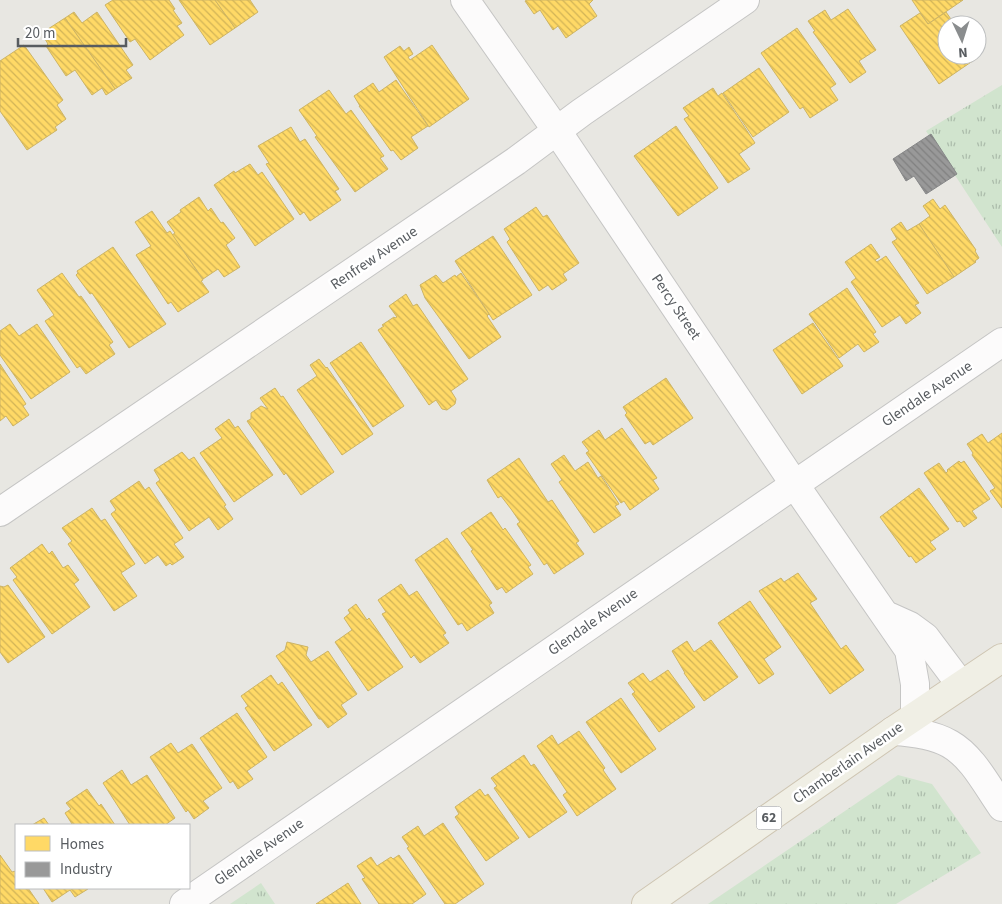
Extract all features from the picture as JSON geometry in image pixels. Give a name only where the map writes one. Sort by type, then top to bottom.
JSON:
[{"type":"main road","name":"Chamberlain Avenue","points":[[646,904],[1002,658]]},
{"type":"street","name":"Percy Street","points":[[465,0],[557,131],[887,615],[909,650],[915,684],[916,717]]},
{"type":"street","name":"Renfrew Avenue","points":[[0,512],[516,161],[745,0]]},
{"type":"street","name":"Glendale Avenue","points":[[184,904],[1002,342]]},
{"type":"street","name":"Percy Street","points":[[887,615],[910,626],[925,637],[961,685]]},
{"type":"street","points":[[893,732],[915,732],[950,743],[974,767],[1002,807]]},
{"type":"green space","points":[[1002,85],[1002,247],[926,131]]},
{"type":"green space","points":[[898,775],[932,784],[981,853],[896,904],[708,904]]},
{"type":"green space","points":[[261,883],[275,904],[230,904]]},
{"type":"building: Homes","points":[[113,0],[169,0],[182,23],[177,26],[184,35],[150,60],[135,39],[130,42],[105,5]]},
{"type":"building: Homes","points":[[179,0],[215,0],[235,28],[210,45]]},
{"type":"building: Homes","points":[[215,0],[250,0],[258,12],[235,28]]},
{"type":"building: Homes","points":[[593,0],[589,4],[597,16],[566,38],[558,26],[553,30],[540,10],[534,14],[525,1]]},
{"type":"building: Homes","points":[[912,0],[963,0],[941,15],[937,15],[937,18],[928,24]]},
{"type":"building: Homes","points":[[848,9],[876,50],[859,61],[866,72],[850,83],[813,32],[815,31],[808,21],[825,10],[831,20]]},
{"type":"building: Homes","points":[[74,12],[82,23],[97,12],[133,65],[126,70],[132,78],[115,89],[65,18]]},
{"type":"building: Homes","points":[[920,13],[928,24],[937,18],[937,65],[967,65],[939,84],[900,26]]},
{"type":"building: Homes","points":[[65,18],[115,89],[106,95],[102,88],[92,95],[75,70],[66,76],[46,46],[48,44],[45,39],[52,34],[48,29]]},
{"type":"building: Homes","points":[[797,28],[836,84],[830,88],[838,100],[810,118],[803,107],[800,109],[761,53]]},
{"type":"building: Homes","points":[[24,45],[63,100],[57,105],[66,119],[55,127],[57,130],[27,150],[0,111],[0,61]]},
{"type":"building: Homes","points":[[432,45],[469,99],[429,127],[384,57],[400,46],[404,51],[409,47],[413,54],[408,57],[410,60]]},
{"type":"building: Homes","points":[[759,68],[789,112],[753,137],[723,93]]},
{"type":"building: Homes","points":[[396,80],[428,126],[411,137],[418,148],[401,160],[393,150],[391,151],[354,96],[373,83],[379,92]]},
{"type":"building: Homes","points":[[713,88],[718,96],[722,93],[755,143],[739,154],[750,169],[728,183],[684,119],[689,116],[683,108]]},
{"type":"building: Homes","points":[[329,90],[346,114],[351,110],[384,156],[380,158],[388,169],[355,192],[315,137],[317,136],[299,110]]},
{"type":"building: Homes","points":[[676,126],[718,188],[678,216],[634,156]]},
{"type":"building: Homes","points":[[291,127],[300,142],[305,139],[339,189],[335,191],[341,200],[310,221],[304,212],[300,215],[266,164],[269,163],[258,146]]},
{"type":"building: Homes","points":[[250,164],[258,175],[262,172],[294,219],[255,246],[214,185],[234,171],[235,173]]},
{"type":"building: Homes","points":[[199,197],[208,211],[211,208],[221,223],[223,222],[235,238],[226,245],[240,267],[224,277],[218,269],[203,279],[172,235],[175,233],[167,222]]},
{"type":"building: Homes","points":[[933,199],[940,209],[945,205],[976,250],[979,258],[954,277],[919,224],[930,216],[923,206]]},
{"type":"building: Homes","points":[[536,207],[543,217],[547,215],[579,263],[563,274],[567,280],[552,290],[548,285],[539,291],[507,242],[510,239],[504,229]]},
{"type":"building: Homes","points":[[152,211],[167,233],[170,231],[209,292],[178,312],[171,302],[168,304],[136,255],[151,246],[135,222]]},
{"type":"building: Homes","points":[[901,222],[907,231],[919,224],[954,277],[927,294],[892,242],[897,239],[891,229]]},
{"type":"building: Homes","points":[[493,236],[532,295],[493,320],[455,261]]},
{"type":"building: Homes","points":[[871,244],[880,257],[875,260],[877,262],[886,256],[919,303],[915,305],[921,313],[906,324],[900,315],[882,327],[851,282],[856,278],[845,262]]},
{"type":"building: Homes","points":[[113,247],[166,324],[129,348],[92,293],[90,294],[76,275],[77,271]]},
{"type":"building: Homes","points":[[62,273],[79,297],[81,296],[113,342],[109,345],[115,354],[86,374],[80,366],[77,368],[45,321],[54,315],[37,290]]},
{"type":"building: Homes","points":[[461,273],[489,314],[487,316],[501,337],[469,359],[425,298],[420,285],[436,275],[443,283]]},
{"type":"building: Homes","points":[[847,288],[876,332],[873,334],[879,342],[864,352],[858,344],[839,358],[809,314]]},
{"type":"building: Homes","points":[[406,294],[413,306],[417,304],[468,379],[451,391],[456,399],[455,404],[447,410],[442,409],[436,400],[429,405],[378,330],[384,326],[382,325],[397,317],[389,306]]},
{"type":"building: Homes","points":[[813,323],[843,366],[802,394],[773,350]]},
{"type":"building: Homes","points":[[10,324],[19,336],[37,324],[70,372],[31,399],[0,355],[0,331]]},
{"type":"building: Homes","points":[[361,342],[404,406],[373,427],[330,363]]},
{"type":"building: Homes","points":[[319,359],[327,367],[373,434],[342,455],[297,390],[317,376],[310,365]]},
{"type":"building: Homes","points":[[0,364],[26,404],[23,406],[29,415],[13,426],[6,416],[0,421]]},
{"type":"building: Homes","points":[[666,378],[693,418],[653,445],[650,441],[645,444],[625,415],[627,413],[623,407]]},
{"type":"building: Homes","points":[[275,388],[281,397],[283,396],[334,472],[301,495],[286,473],[284,475],[247,421],[251,419],[251,413],[261,406],[268,409],[260,398]]},
{"type":"building: Homes","points":[[229,419],[235,428],[238,426],[273,475],[234,502],[200,453],[222,438],[215,429]]},
{"type":"building: Homes","points":[[622,428],[657,478],[653,480],[659,489],[630,510],[624,501],[621,503],[586,453],[589,451],[582,442],[599,430],[605,440]]},
{"type":"building: Homes","points":[[1002,433],[1002,508],[990,491],[995,488],[972,455],[973,453],[967,444],[982,434],[988,443]]},
{"type":"building: Homes","points":[[182,452],[189,460],[194,457],[226,505],[224,506],[233,519],[218,530],[209,517],[189,531],[156,483],[160,480],[154,470]]},
{"type":"building: Homes","points":[[564,455],[575,471],[588,462],[598,478],[601,476],[619,504],[615,506],[621,515],[594,533],[559,482],[562,480],[551,464]]},
{"type":"building: Homes","points":[[519,458],[548,502],[552,500],[579,541],[576,543],[584,554],[554,574],[547,563],[544,565],[517,524],[520,522],[501,496],[498,498],[487,480]]},
{"type":"building: Homes","points":[[959,461],[961,463],[964,461],[990,499],[972,511],[977,518],[964,527],[960,521],[957,522],[924,473],[939,463],[946,473],[947,470]]},
{"type":"building: Homes","points":[[139,481],[145,490],[149,487],[183,538],[174,544],[184,557],[172,565],[170,563],[166,566],[158,555],[145,564],[111,514],[116,510],[110,501]]},
{"type":"building: Homes","points":[[919,488],[949,529],[930,542],[936,549],[916,563],[911,556],[909,557],[880,517]]},
{"type":"building: Homes","points":[[92,508],[101,521],[105,519],[135,564],[121,573],[137,596],[114,611],[68,544],[72,541],[62,528]]},
{"type":"building: Homes","points":[[491,512],[503,530],[505,528],[531,565],[528,567],[533,574],[506,593],[502,587],[497,590],[461,533]]},
{"type":"building: Homes","points":[[447,538],[492,603],[489,605],[494,613],[467,631],[462,623],[458,625],[415,560]]},
{"type":"building: Homes","points":[[42,544],[49,554],[52,551],[63,568],[68,565],[79,580],[74,584],[90,607],[52,634],[13,580],[17,577],[10,568]]},
{"type":"building: Homes","points":[[798,573],[817,599],[810,603],[841,649],[846,645],[864,670],[830,694],[759,591],[781,578],[784,582]]},
{"type":"building: Homes","points":[[401,584],[409,596],[417,591],[446,633],[443,635],[449,643],[420,663],[414,655],[411,658],[382,614],[386,612],[378,600]]},
{"type":"building: Homes","points":[[8,585],[45,637],[8,663],[0,652],[0,586]]},
{"type":"building: Homes","points":[[750,601],[781,647],[764,659],[774,674],[759,684],[718,623]]},
{"type":"building: Homes","points":[[356,604],[367,620],[369,618],[403,667],[368,691],[335,642],[352,630],[344,618],[350,613],[348,610]]},
{"type":"building: Homes","points":[[711,640],[738,677],[704,701],[684,673],[672,651],[687,641],[694,652]]},
{"type":"building: Homes","points":[[287,642],[308,647],[306,655],[311,662],[328,651],[357,694],[341,705],[347,714],[328,728],[319,719],[276,656],[285,650]]},
{"type":"building: Homes","points":[[668,670],[695,707],[659,732],[632,694],[635,692],[628,683],[643,673],[650,682]]},
{"type":"building: Homes","points":[[271,675],[278,685],[282,682],[312,725],[274,751],[245,708],[248,706],[241,696]]},
{"type":"building: Homes","points":[[621,698],[656,749],[621,773],[586,722]]},
{"type":"building: Homes","points":[[237,713],[267,757],[247,771],[253,779],[238,789],[233,781],[230,783],[200,738]]},
{"type":"building: Homes","points":[[579,731],[605,768],[603,770],[616,789],[577,816],[563,795],[567,792],[537,746],[552,735],[558,745]]},
{"type":"building: Homes","points":[[171,743],[178,753],[192,744],[222,788],[203,801],[209,808],[194,819],[188,810],[186,812],[150,757]]},
{"type":"building: Homes","points":[[524,755],[531,766],[534,764],[567,812],[529,838],[494,788],[497,786],[491,778]]},
{"type":"building: Homes","points":[[122,770],[131,785],[147,775],[175,818],[166,824],[129,824],[103,783]]},
{"type":"building: Homes","points":[[87,789],[99,806],[101,804],[114,824],[72,824],[65,813],[71,809],[66,803]]},
{"type":"building: Homes","points":[[480,789],[485,796],[488,794],[519,838],[486,861],[455,817],[459,814],[455,807]]},
{"type":"building: Homes","points":[[44,818],[48,824],[34,824]]},
{"type":"building: Homes","points":[[443,823],[484,884],[455,904],[445,904],[407,848],[409,847],[402,837],[418,826],[424,836]]},
{"type":"building: Homes","points":[[0,855],[12,872],[15,871],[15,889],[29,889],[39,904],[0,904]]},
{"type":"building: Homes","points":[[399,855],[426,894],[412,904],[379,904],[362,879],[365,878],[357,866],[371,857],[377,866],[391,857],[393,859]]},
{"type":"building: Homes","points":[[348,883],[361,904],[316,904]]},
{"type":"building: Homes","points":[[44,889],[88,889],[75,897],[70,890],[52,902]]},
{"type":"building: Industry","points":[[931,134],[957,174],[926,194],[914,176],[906,181],[893,159]]}]
